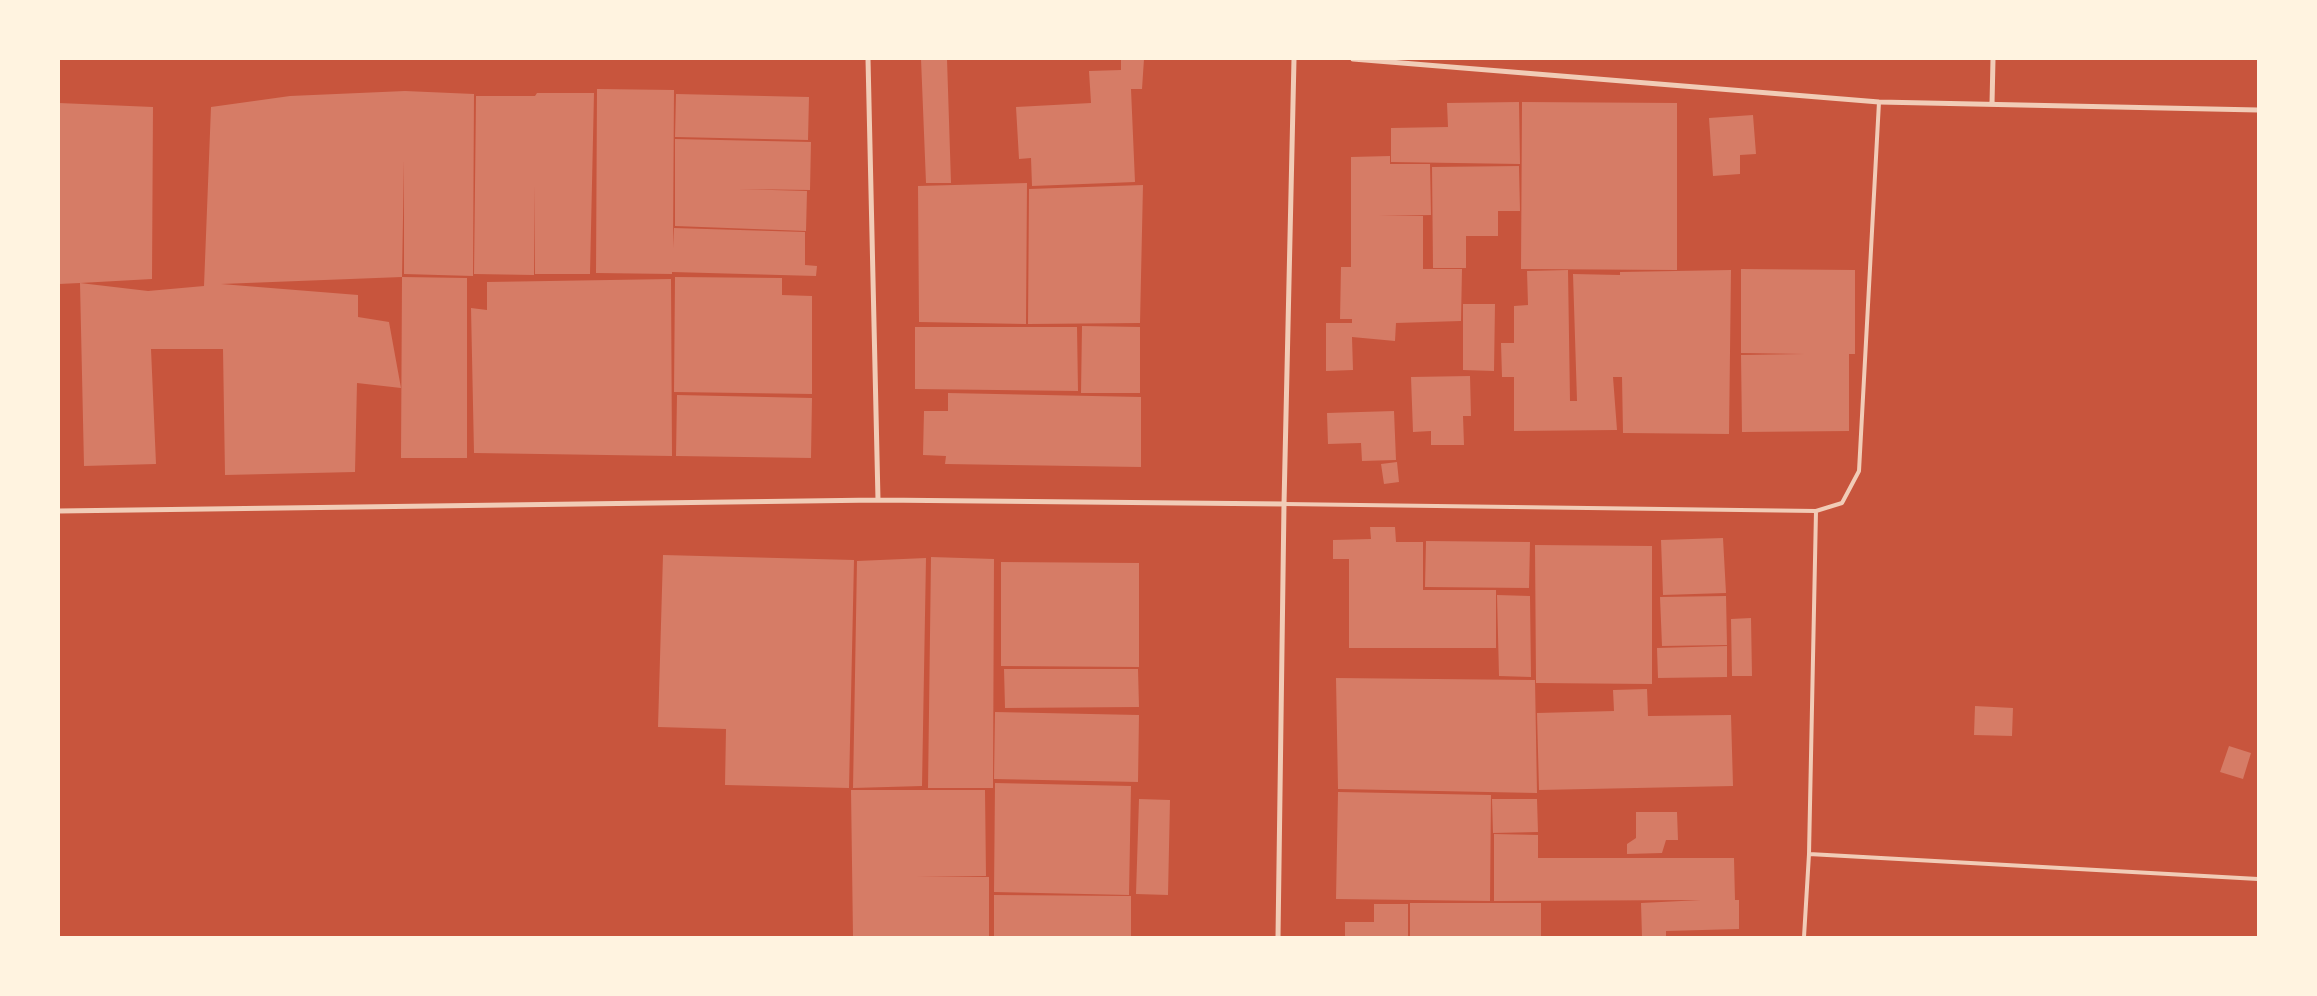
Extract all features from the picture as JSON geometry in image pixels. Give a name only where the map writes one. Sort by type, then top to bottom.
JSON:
[{"type":"street","points":[[868,59],[878,500]]},
{"type":"street","points":[[1278,937],[1284,504],[1294,59]]},
{"type":"street","points":[[1353,59],[1879,102],[2258,110]]},
{"type":"street","points":[[1992,104],[1993,59]]},
{"type":"street","points":[[59,511],[878,500],[1284,504]]},
{"type":"lane","points":[[1284,504],[1816,511],[1842,503],[1859,471],[1879,102]]},
{"type":"lane","points":[[1804,937],[1809,854],[1816,511]]},
{"type":"lane","points":[[1809,854],[2258,879]]},
{"type":"building","points":[[921,59],[947,59],[951,183],[926,183]]},
{"type":"building","points":[[1121,59],[1144,59],[1142,89],[1131,89],[1135,182],[1032,186],[1031,158],[1019,159],[1016,107],[1091,103],[1089,71],[1121,70]]},
{"type":"building","points":[[597,89],[674,90],[673,248],[674,228],[805,232],[805,265],[817,266],[816,276],[672,272],[672,274],[596,273]]},
{"type":"building","points":[[405,91],[474,94],[473,276],[404,274],[404,160],[402,277],[221,284],[358,295],[358,317],[389,322],[401,388],[357,383],[355,472],[225,475],[223,349],[151,349],[156,464],[84,466],[80,283],[148,291],[204,286],[211,107],[290,96]]},
{"type":"building","points":[[537,93],[594,93],[590,274],[535,274],[535,185],[534,275],[474,274],[476,96],[535,96]]},
{"type":"building","points":[[676,94],[809,97],[808,140],[675,137]]},
{"type":"building","points":[[1519,102],[1520,164],[1391,162],[1391,128],[1448,127],[1447,103]]},
{"type":"building","points":[[1522,102],[1677,103],[1677,270],[1521,269]]},
{"type":"building","points":[[59,103],[153,107],[152,279],[59,284]]},
{"type":"building","points":[[1753,115],[1756,154],[1740,155],[1740,174],[1713,176],[1709,118]]},
{"type":"building","points":[[675,139],[811,142],[810,190],[738,189],[807,191],[806,231],[675,226]]},
{"type":"building","points":[[1390,156],[1390,164],[1430,164],[1431,215],[1379,216],[1423,216],[1423,269],[1462,269],[1461,321],[1396,323],[1395,341],[1352,337],[1353,370],[1326,371],[1326,323],[1352,323],[1352,319],[1340,319],[1341,267],[1351,267],[1351,157]]},
{"type":"building","points":[[1519,166],[1520,211],[1498,211],[1498,236],[1466,236],[1466,268],[1433,268],[1432,167]]},
{"type":"building","points":[[1027,183],[1026,324],[919,322],[918,186]]},
{"type":"building","points":[[1143,185],[1140,323],[1028,324],[1029,189]]},
{"type":"building","points":[[1741,269],[1855,270],[1855,354],[1849,354],[1849,431],[1742,432],[1741,355],[1804,354],[1741,353]]},
{"type":"building","points":[[1568,270],[1570,401],[1577,401],[1573,274],[1620,275],[1620,272],[1731,270],[1729,434],[1623,433],[1622,377],[1613,377],[1617,430],[1514,431],[1514,377],[1502,377],[1501,343],[1514,343],[1514,306],[1528,305],[1527,271]]},
{"type":"building","points":[[402,277],[467,278],[467,458],[401,458]]},
{"type":"building","points":[[675,277],[782,278],[782,295],[812,296],[812,394],[674,392]]},
{"type":"building","points":[[671,279],[672,456],[474,453],[471,308],[487,310],[487,282]]},
{"type":"building","points":[[1463,304],[1495,304],[1494,371],[1463,370]]},
{"type":"building","points":[[1082,326],[1140,327],[1140,393],[1081,393]]},
{"type":"building","points":[[915,327],[1077,327],[1078,391],[915,389]]},
{"type":"building","points":[[1470,376],[1471,416],[1463,416],[1464,445],[1431,445],[1431,431],[1413,432],[1411,377]]},
{"type":"building","points":[[948,393],[1141,397],[1141,467],[945,464],[946,456],[923,455],[924,411],[948,411]]},
{"type":"building","points":[[677,395],[812,398],[811,458],[676,456]]},
{"type":"building","points":[[1394,411],[1396,460],[1362,461],[1361,443],[1328,444],[1327,413]]},
{"type":"building","points":[[1397,462],[1399,482],[1384,484],[1381,464]]},
{"type":"building","points":[[1370,527],[1395,527],[1396,542],[1423,542],[1423,590],[1496,590],[1496,648],[1349,648],[1349,559],[1333,559],[1333,540],[1371,539]]},
{"type":"building","points":[[1723,538],[1726,593],[1663,595],[1661,540]]},
{"type":"building","points":[[1426,541],[1530,542],[1529,588],[1425,587]]},
{"type":"building","points":[[1535,545],[1652,546],[1652,684],[1536,683]]},
{"type":"building","points":[[663,555],[854,560],[849,788],[725,785],[726,729],[658,727]]},
{"type":"building","points":[[931,557],[994,559],[993,788],[928,788]]},
{"type":"building","points":[[926,558],[922,786],[853,788],[857,561]]},
{"type":"building","points":[[1001,562],[1139,563],[1139,667],[1001,666]]},
{"type":"building","points":[[1497,595],[1530,596],[1531,677],[1499,676]]},
{"type":"building","points":[[1726,596],[1727,645],[1662,646],[1660,597]]},
{"type":"building","points":[[1751,618],[1752,676],[1732,676],[1731,619]]},
{"type":"building","points":[[1727,646],[1727,677],[1658,678],[1657,648]]},
{"type":"building","points":[[1004,669],[1138,669],[1139,707],[1005,708]]},
{"type":"building","points":[[1336,678],[1535,680],[1537,793],[1338,789]]},
{"type":"building","points":[[1647,689],[1648,716],[1731,715],[1733,786],[1539,790],[1537,713],[1614,711],[1613,690]]},
{"type":"building","points":[[1975,706],[2013,708],[2012,736],[1974,735]]},
{"type":"building","points":[[995,712],[1139,715],[1138,782],[994,779]]},
{"type":"building","points":[[2229,746],[2251,753],[2243,779],[2220,772]]},
{"type":"building","points":[[995,783],[1131,786],[1129,895],[994,892]]},
{"type":"building","points":[[851,790],[985,790],[986,876],[917,877],[989,877],[989,937],[853,937]]},
{"type":"building","points":[[1338,792],[1491,795],[1490,901],[1336,899]]},
{"type":"building","points":[[1139,799],[1170,800],[1168,895],[1136,894]]},
{"type":"building","points":[[1492,799],[1537,799],[1538,832],[1493,833]]},
{"type":"building","points":[[1636,812],[1677,812],[1678,840],[1666,840],[1662,853],[1627,854],[1627,844],[1636,838]]},
{"type":"building","points":[[1494,834],[1538,835],[1538,858],[1734,858],[1735,900],[1739,900],[1739,929],[1666,931],[1666,937],[1642,937],[1641,903],[1701,900],[1494,901]]},
{"type":"building","points":[[994,895],[1131,896],[1131,937],[994,937]]},
{"type":"building","points":[[1410,903],[1541,903],[1541,937],[1410,937]]},
{"type":"building","points":[[1374,904],[1408,904],[1408,937],[1345,937],[1345,922],[1374,922]]}]
